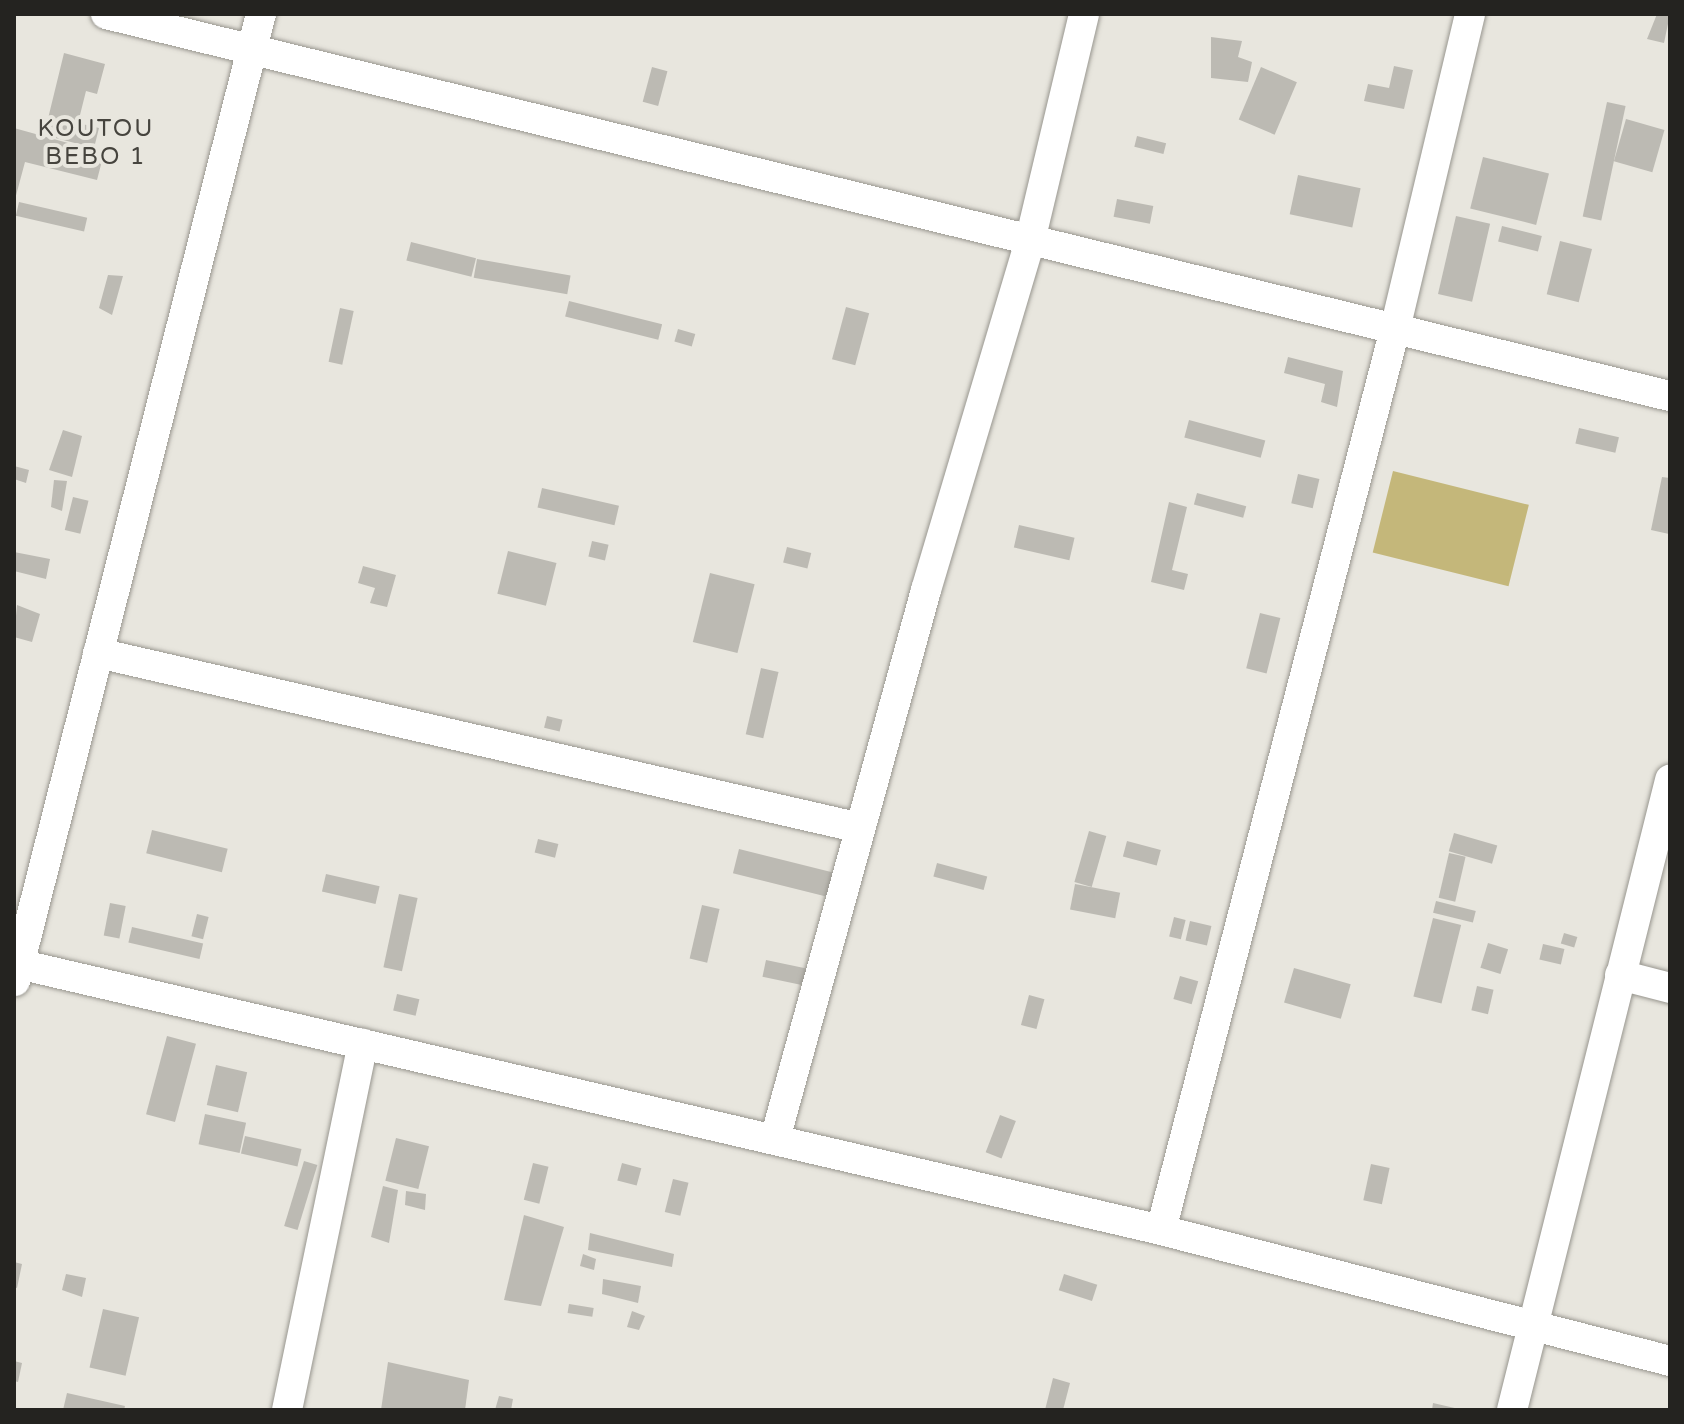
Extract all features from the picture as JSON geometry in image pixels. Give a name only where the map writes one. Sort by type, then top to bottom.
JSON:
[{"type":"street","points":[[106,14],[1030,241],[1396,325],[1670,396]]},
{"type":"street","points":[[261,14],[16,971],[363,1044],[1161,1230],[1532,1329],[1670,1361]]},
{"type":"street","points":[[775,1139],[860,828],[1030,241],[1084,14]]},
{"type":"street","points":[[1161,1230],[1396,325],[1470,14]]},
{"type":"street","points":[[98,653],[860,828]]},
{"type":"street","points":[[1512,1410],[1670,780]]},
{"type":"street","points":[[1620,975],[1670,988]]},
{"type":"street","points":[[287,1410],[363,1044]]},
{"type":"shaded area","points":[[1393,471],[1529,505],[1509,586],[1373,553]]},
{"type":"building","points":[[1657,14],[1670,14],[1664,43],[1647,39]]},
{"type":"building","points":[[1211,37],[1242,41],[1238,57],[1252,62],[1248,82],[1211,78]]},
{"type":"building","points":[[64,53],[105,64],[97,94],[86,91],[78,123],[99,128],[94,148],[44,135]]},
{"type":"building","points":[[1394,66],[1413,70],[1404,109],[1364,101],[1368,84],[1389,88]]},
{"type":"building","points":[[652,67],[667,71],[658,106],[643,102]]},
{"type":"building","points":[[1261,67],[1297,82],[1275,135],[1239,119]]},
{"type":"building","points":[[1607,102],[1626,106],[1601,220],[1583,216]]},
{"type":"building","points":[[1626,119],[1664,130],[1652,172],[1614,161]]},
{"type":"building","points":[[14,128],[104,153],[97,180],[25,162],[14,203]]},
{"type":"building","points":[[1137,136],[1166,143],[1163,154],[1134,147]]},
{"type":"building","points":[[1483,157],[1549,173],[1536,225],[1470,208]]},
{"type":"building","points":[[1298,175],[1361,188],[1352,227],[1290,214]]},
{"type":"building","points":[[1117,199],[1153,206],[1150,224],[1114,217]]},
{"type":"building","points":[[19,202],[87,218],[84,231],[16,216]]},
{"type":"building","points":[[1456,216],[1490,224],[1472,302],[1438,294]]},
{"type":"building","points":[[1502,226],[1542,236],[1538,251],[1498,242]]},
{"type":"building","points":[[1560,241],[1592,249],[1579,302],[1547,294]]},
{"type":"building","points":[[411,242],[476,258],[471,277],[406,260]]},
{"type":"building","points":[[477,259],[571,275],[567,294],[474,278]]},
{"type":"building","points":[[108,275],[123,276],[112,315],[99,308]]},
{"type":"building","points":[[569,301],[662,324],[658,340],[565,317]]},
{"type":"building","points":[[846,307],[869,313],[855,365],[832,359]]},
{"type":"building","points":[[340,308],[354,311],[342,365],[329,362]]},
{"type":"building","points":[[678,329],[695,334],[692,346],[674,341]]},
{"type":"building","points":[[1288,357],[1343,371],[1337,407],[1321,402],[1325,384],[1284,373]]},
{"type":"building","points":[[1189,420],[1265,440],[1261,458],[1184,437]]},
{"type":"building","points":[[1579,428],[1619,437],[1615,453],[1575,444]]},
{"type":"building","points":[[63,430],[82,436],[72,477],[49,470]]},
{"type":"building","points":[[14,466],[29,470],[26,483],[14,479]]},
{"type":"building","points":[[1298,474],[1319,479],[1313,508],[1291,503]]},
{"type":"building","points":[[1662,477],[1670,478],[1669,534],[1651,530]]},
{"type":"building","points":[[54,480],[67,481],[62,511],[51,507]]},
{"type":"building","points":[[542,488],[619,506],[614,525],[538,507]]},
{"type":"building","points":[[1197,493],[1246,506],[1243,518],[1194,505]]},
{"type":"building","points":[[73,497],[89,501],[80,534],[65,530]]},
{"type":"building","points":[[1169,502],[1187,507],[1172,570],[1188,574],[1184,590],[1151,582]]},
{"type":"building","points":[[1019,525],[1075,538],[1069,560],[1014,547]]},
{"type":"building","points":[[592,541],[609,545],[605,560],[588,557]]},
{"type":"building","points":[[787,547],[811,553],[807,569],[783,563]]},
{"type":"building","points":[[508,551],[557,563],[546,606],[497,594]]},
{"type":"building","points":[[14,552],[50,559],[46,579],[14,571]]},
{"type":"building","points":[[363,566],[396,575],[387,607],[370,603],[375,588],[358,583]]},
{"type":"building","points":[[710,573],[755,584],[737,653],[693,642]]},
{"type":"building","points":[[17,605],[40,614],[32,642],[14,637]]},
{"type":"building","points":[[1260,613],[1280,618],[1267,673],[1246,668]]},
{"type":"building","points":[[761,668],[779,672],[763,738],[746,734]]},
{"type":"building","points":[[547,716],[563,720],[560,732],[544,728]]},
{"type":"building","points":[[152,830],[228,849],[222,872],[146,853]]},
{"type":"building","points":[[1089,831],[1106,836],[1092,887],[1074,882]]},
{"type":"building","points":[[1454,833],[1497,845],[1492,864],[1449,851]]},
{"type":"building","points":[[538,839],[558,844],[555,858],[535,853]]},
{"type":"building","points":[[1127,841],[1161,850],[1157,866],[1123,856]]},
{"type":"building","points":[[739,849],[833,872],[827,897],[733,873]]},
{"type":"building","points":[[1449,853],[1466,857],[1455,902],[1439,898]]},
{"type":"building","points":[[937,863],[987,876],[984,890],[933,877]]},
{"type":"building","points":[[326,874],[380,886],[376,904],[322,892]]},
{"type":"building","points":[[1075,884],[1120,893],[1115,918],[1070,910]]},
{"type":"building","points":[[399,894],[418,898],[402,971],[383,967]]},
{"type":"building","points":[[1436,901],[1476,911],[1473,923],[1433,913]]},
{"type":"building","points":[[110,903],[126,906],[119,938],[104,935]]},
{"type":"building","points":[[702,905],[720,909],[707,963],[690,959]]},
{"type":"building","points":[[197,914],[209,917],[203,939],[191,936]]},
{"type":"building","points":[[1174,917],[1186,920],[1181,939],[1169,936]]},
{"type":"building","points":[[1433,918],[1461,925],[1442,1004],[1413,997]]},
{"type":"building","points":[[1190,921],[1211,926],[1207,945],[1186,940]]},
{"type":"building","points":[[132,927],[203,943],[200,959],[128,943]]},
{"type":"building","points":[[1564,933],[1577,937],[1574,948],[1561,944]]},
{"type":"building","points":[[1488,943],[1508,949],[1500,974],[1480,968]]},
{"type":"building","points":[[1543,944],[1564,949],[1561,965],[1539,960]]},
{"type":"building","points":[[766,960],[810,969],[806,986],[762,977]]},
{"type":"building","points":[[1294,968],[1351,984],[1341,1019],[1284,1003]]},
{"type":"building","points":[[1180,976],[1198,981],[1192,1004],[1173,999]]},
{"type":"building","points":[[1477,986],[1494,990],[1488,1014],[1471,1010]]},
{"type":"building","points":[[397,994],[419,999],[416,1016],[393,1011]]},
{"type":"building","points":[[1029,995],[1044,999],[1036,1029],[1021,1025]]},
{"type":"building","points":[[167,1036],[196,1044],[175,1122],[146,1114]]},
{"type":"building","points":[[216,1065],[247,1072],[238,1112],[207,1105]]},
{"type":"building","points":[[205,1114],[246,1123],[240,1153],[199,1144]]},
{"type":"building","points":[[1000,1115],[1016,1121],[1002,1158],[986,1152]]},
{"type":"building","points":[[245,1136],[302,1149],[297,1167],[241,1154]]},
{"type":"building","points":[[396,1138],[429,1146],[418,1189],[385,1181]]},
{"type":"building","points":[[304,1161],[317,1165],[298,1230],[284,1226]]},
{"type":"building","points":[[533,1163],[549,1167],[539,1204],[524,1200]]},
{"type":"building","points":[[622,1163],[641,1168],[637,1186],[617,1180]]},
{"type":"building","points":[[1371,1164],[1390,1168],[1382,1204],[1363,1200]]},
{"type":"building","points":[[673,1179],[689,1183],[680,1216],[665,1212]]},
{"type":"building","points":[[383,1186],[398,1190],[389,1243],[371,1237]]},
{"type":"building","points":[[406,1191],[426,1194],[425,1210],[405,1205]]},
{"type":"building","points":[[524,1215],[564,1227],[541,1306],[504,1300]]},
{"type":"building","points":[[590,1233],[674,1254],[672,1267],[588,1250]]},
{"type":"building","points":[[583,1254],[596,1259],[594,1270],[580,1266]]},
{"type":"building","points":[[14,1262],[22,1264],[17,1288],[14,1287]]},
{"type":"building","points":[[66,1274],[86,1278],[82,1297],[62,1290]]},
{"type":"building","points":[[1064,1274],[1097,1285],[1092,1301],[1059,1290]]},
{"type":"building","points":[[603,1279],[641,1286],[638,1303],[602,1294]]},
{"type":"building","points":[[569,1304],[594,1308],[592,1317],[568,1313]]},
{"type":"building","points":[[103,1309],[139,1317],[126,1376],[90,1367]]},
{"type":"building","points":[[632,1311],[645,1316],[639,1330],[627,1327]]},
{"type":"building","points":[[14,1361],[22,1363],[18,1382],[14,1381]]},
{"type":"building","points":[[388,1362],[469,1380],[465,1410],[381,1410]]},
{"type":"building","points":[[1053,1378],[1070,1383],[1063,1410],[1045,1410]]},
{"type":"building","points":[[67,1393],[125,1406],[124,1410],[63,1410]]},
{"type":"building","points":[[499,1396],[513,1399],[511,1410],[495,1410]]},
{"type":"building","points":[[1433,1403],[1459,1409],[1459,1410],[1432,1410]]},
{"type":"district","name":"KOUTOU BEBO 1","points":[[96,143]]}]
